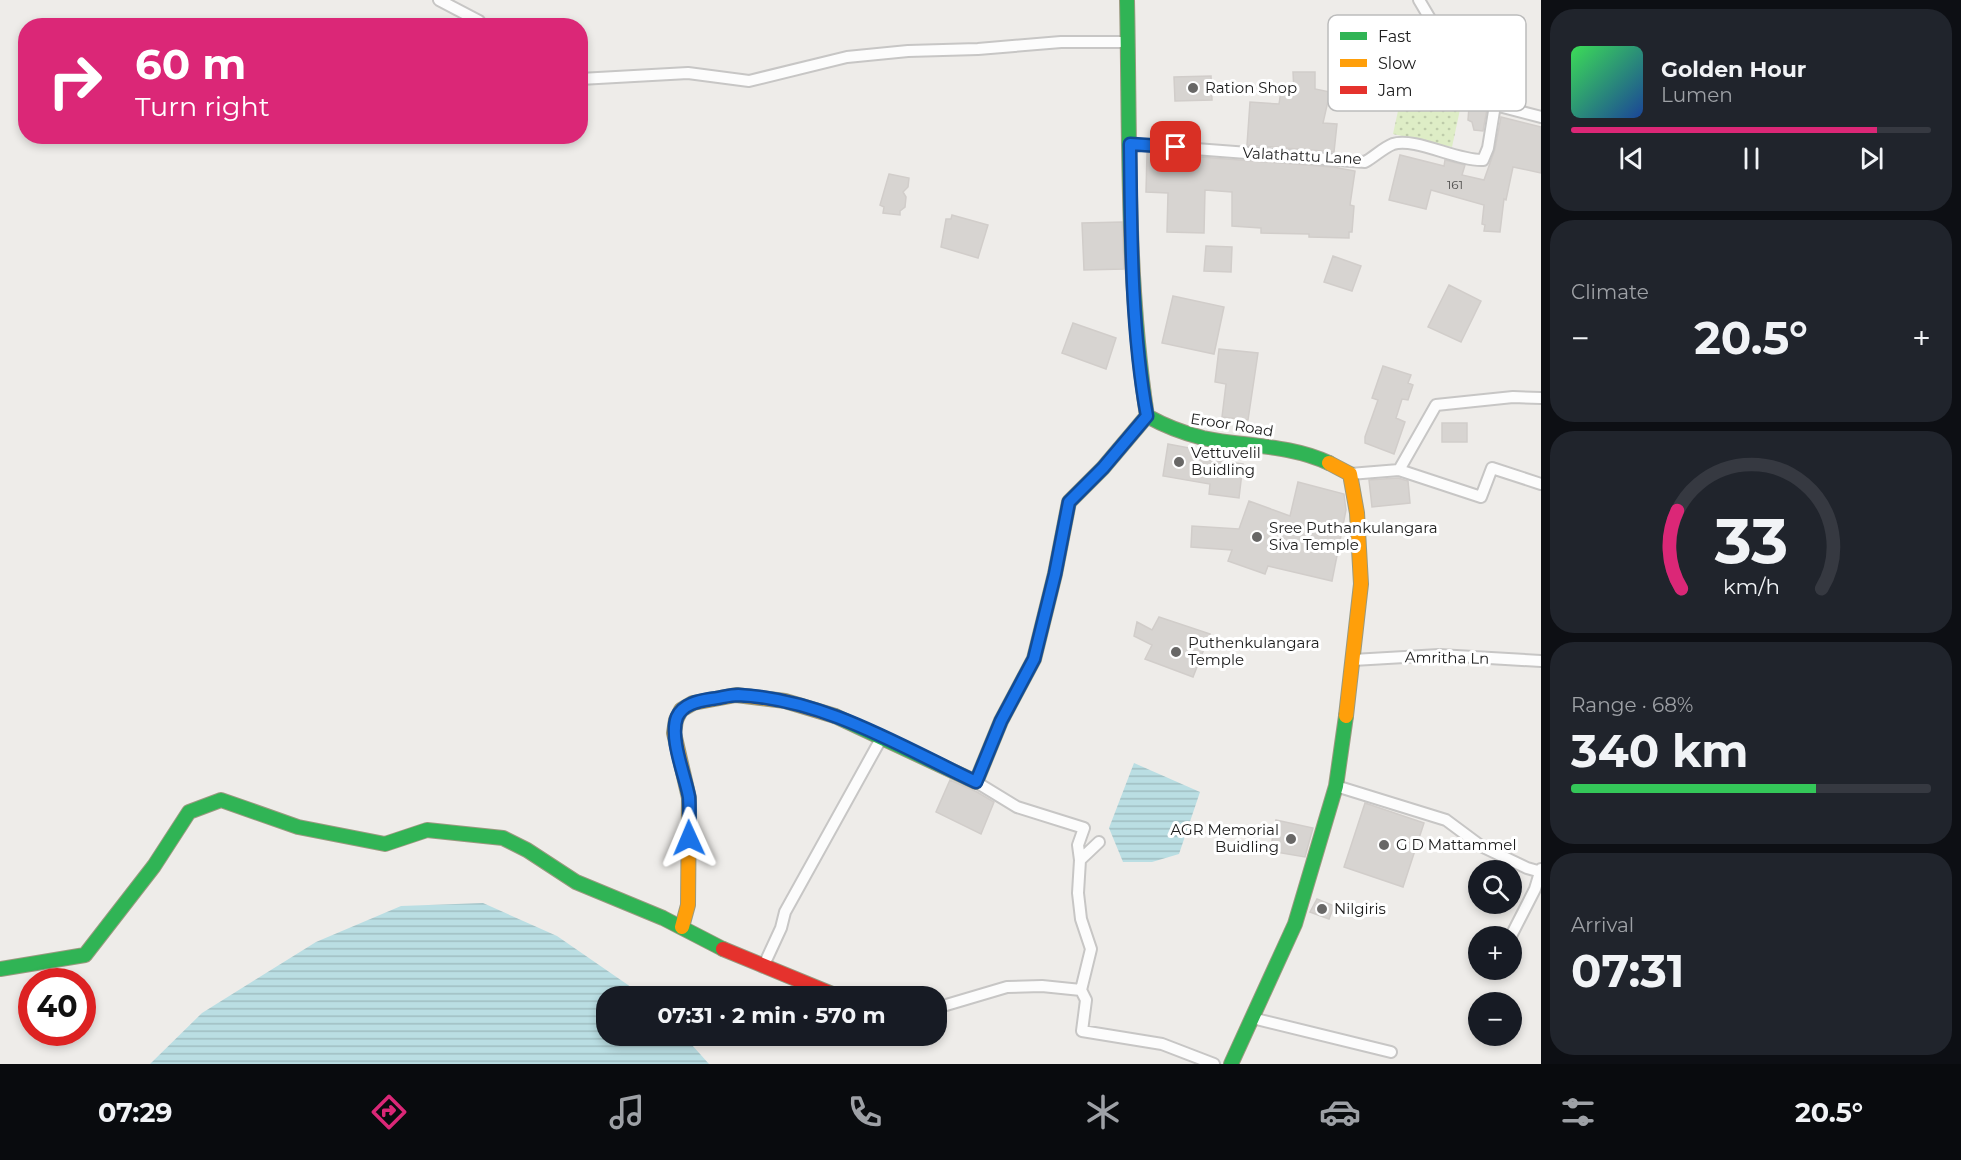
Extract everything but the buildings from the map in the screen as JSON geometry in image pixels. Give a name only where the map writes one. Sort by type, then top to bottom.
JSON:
[{"type":"street","points":[[439,0],[473,18]]},
{"type":"street","points":[[976,782],[1001,721],[1034,659],[1055,574],[1069,502],[1103,468],[1147,416],[1139,364],[1132,228],[1127,0]]},
{"type":"street","points":[[1419,0],[1428,15]]},
{"type":"street","points":[[588,79],[688,73],[748,81],[848,57],[1061,42],[1128,42]]},
{"type":"street","name":"Valathattu Lane","points":[[1130,144],[1365,162],[1394,144],[1413,144],[1472,160],[1483,160],[1488,147],[1494,111]]},
{"type":"street","points":[[1518,111],[1541,117]]},
{"type":"street","points":[[1399,470],[1436,405],[1513,397],[1541,398]]},
{"type":"street","name":"Eroor Road","points":[[1147,416],[1164,427],[1192,437],[1304,453],[1350,474]]},
{"type":"street","points":[[1231,1064],[1295,924],[1336,786],[1353,665],[1361,584],[1357,513],[1350,474],[1399,470],[1481,497],[1492,468],[1541,484]]},
{"type":"street","name":"Amritha Ln","points":[[1353,665],[1439,655],[1541,661]]},
{"type":"street","points":[[682,927],[688,905],[689,798],[674,733],[676,720],[681,710],[693,703],[736,695],[785,701],[844,719],[976,782],[1017,807],[1084,828],[1078,845],[1080,860],[1078,893],[1081,919],[1091,949],[1081,990],[1086,1000],[1083,1031],[1162,1044],[1214,1064]]},
{"type":"street","points":[[763,967],[781,928],[785,912],[882,737]]},
{"type":"street","points":[[1336,786],[1446,820],[1481,846],[1527,868],[1541,871],[1535,890],[1516,926]]},
{"type":"street","points":[[0,969],[85,955],[154,866],[189,812],[220,800],[298,828],[385,844],[427,830],[503,838],[527,850],[576,882],[682,927],[739,957],[811,986]]},
{"type":"street","points":[[1080,860],[1098,842]]},
{"type":"street","points":[[947,1005],[1007,987],[1042,986],[1081,990]]},
{"type":"street","points":[[1252,1018],[1391,1052]]},
{"type":"green space","points":[[1398,111],[1460,111],[1452,147],[1393,134]]},
{"type":"water","points":[[1134,763],[1200,792],[1179,854],[1152,862],[1123,862],[1109,828]]},
{"type":"water","points":[[483,903],[557,936],[630,986],[596,986],[596,1046],[693,1046],[709,1064],[150,1064],[202,1013],[316,942],[401,906]]},
{"type":"traffic: fast","points":[[1127,0],[1132,261],[1135,313],[1147,416],[1174,429],[1203,438],[1283,449],[1329,463]]},
{"type":"traffic: fast","points":[[835,716],[976,782],[1001,721],[1034,659],[1055,574],[1069,502],[1103,468],[1147,416]]},
{"type":"traffic: fast","points":[[1231,1064],[1295,924],[1336,786],[1346,716]]},
{"type":"traffic: fast","points":[[0,969],[85,955],[154,866],[189,812],[221,800],[298,827],[385,844],[427,830],[503,838],[527,850],[576,882],[663,918],[723,949]]},
{"type":"traffic: slow","points":[[1329,463],[1350,474],[1357,513],[1361,584],[1346,716]]},
{"type":"traffic: slow","points":[[682,927],[688,905],[689,798],[674,733],[676,720],[681,710],[693,703],[736,695],[785,701],[835,716]]},
{"type":"traffic: jam","points":[[723,949],[813,986]]},
{"type":"place","name":"Ration Shop","points":[[1193,88]]},
{"type":"place","name":"Vettuvelil Buidling","points":[[1179,462]]},
{"type":"place","name":"Sree Puthankulangara Siva Temple","points":[[1257,537]]},
{"type":"place","name":"Puthenkulangara Temple","points":[[1176,652]]},
{"type":"place","name":"AGR Memorial Buidling","points":[[1291,839]]},
{"type":"place","name":"G D Mattammel","points":[[1384,845]]},
{"type":"place","name":"Nilgiris","points":[[1322,909]]},
{"type":"route","points":[[689,838],[689,798],[674,733],[676,720],[681,710],[693,703],[705,700],[736,695],[785,701],[844,719],[976,782],[1001,721],[1034,659],[1055,574],[1069,502],[1103,468],[1147,416],[1139,364],[1130,144],[1176,147]]}]
